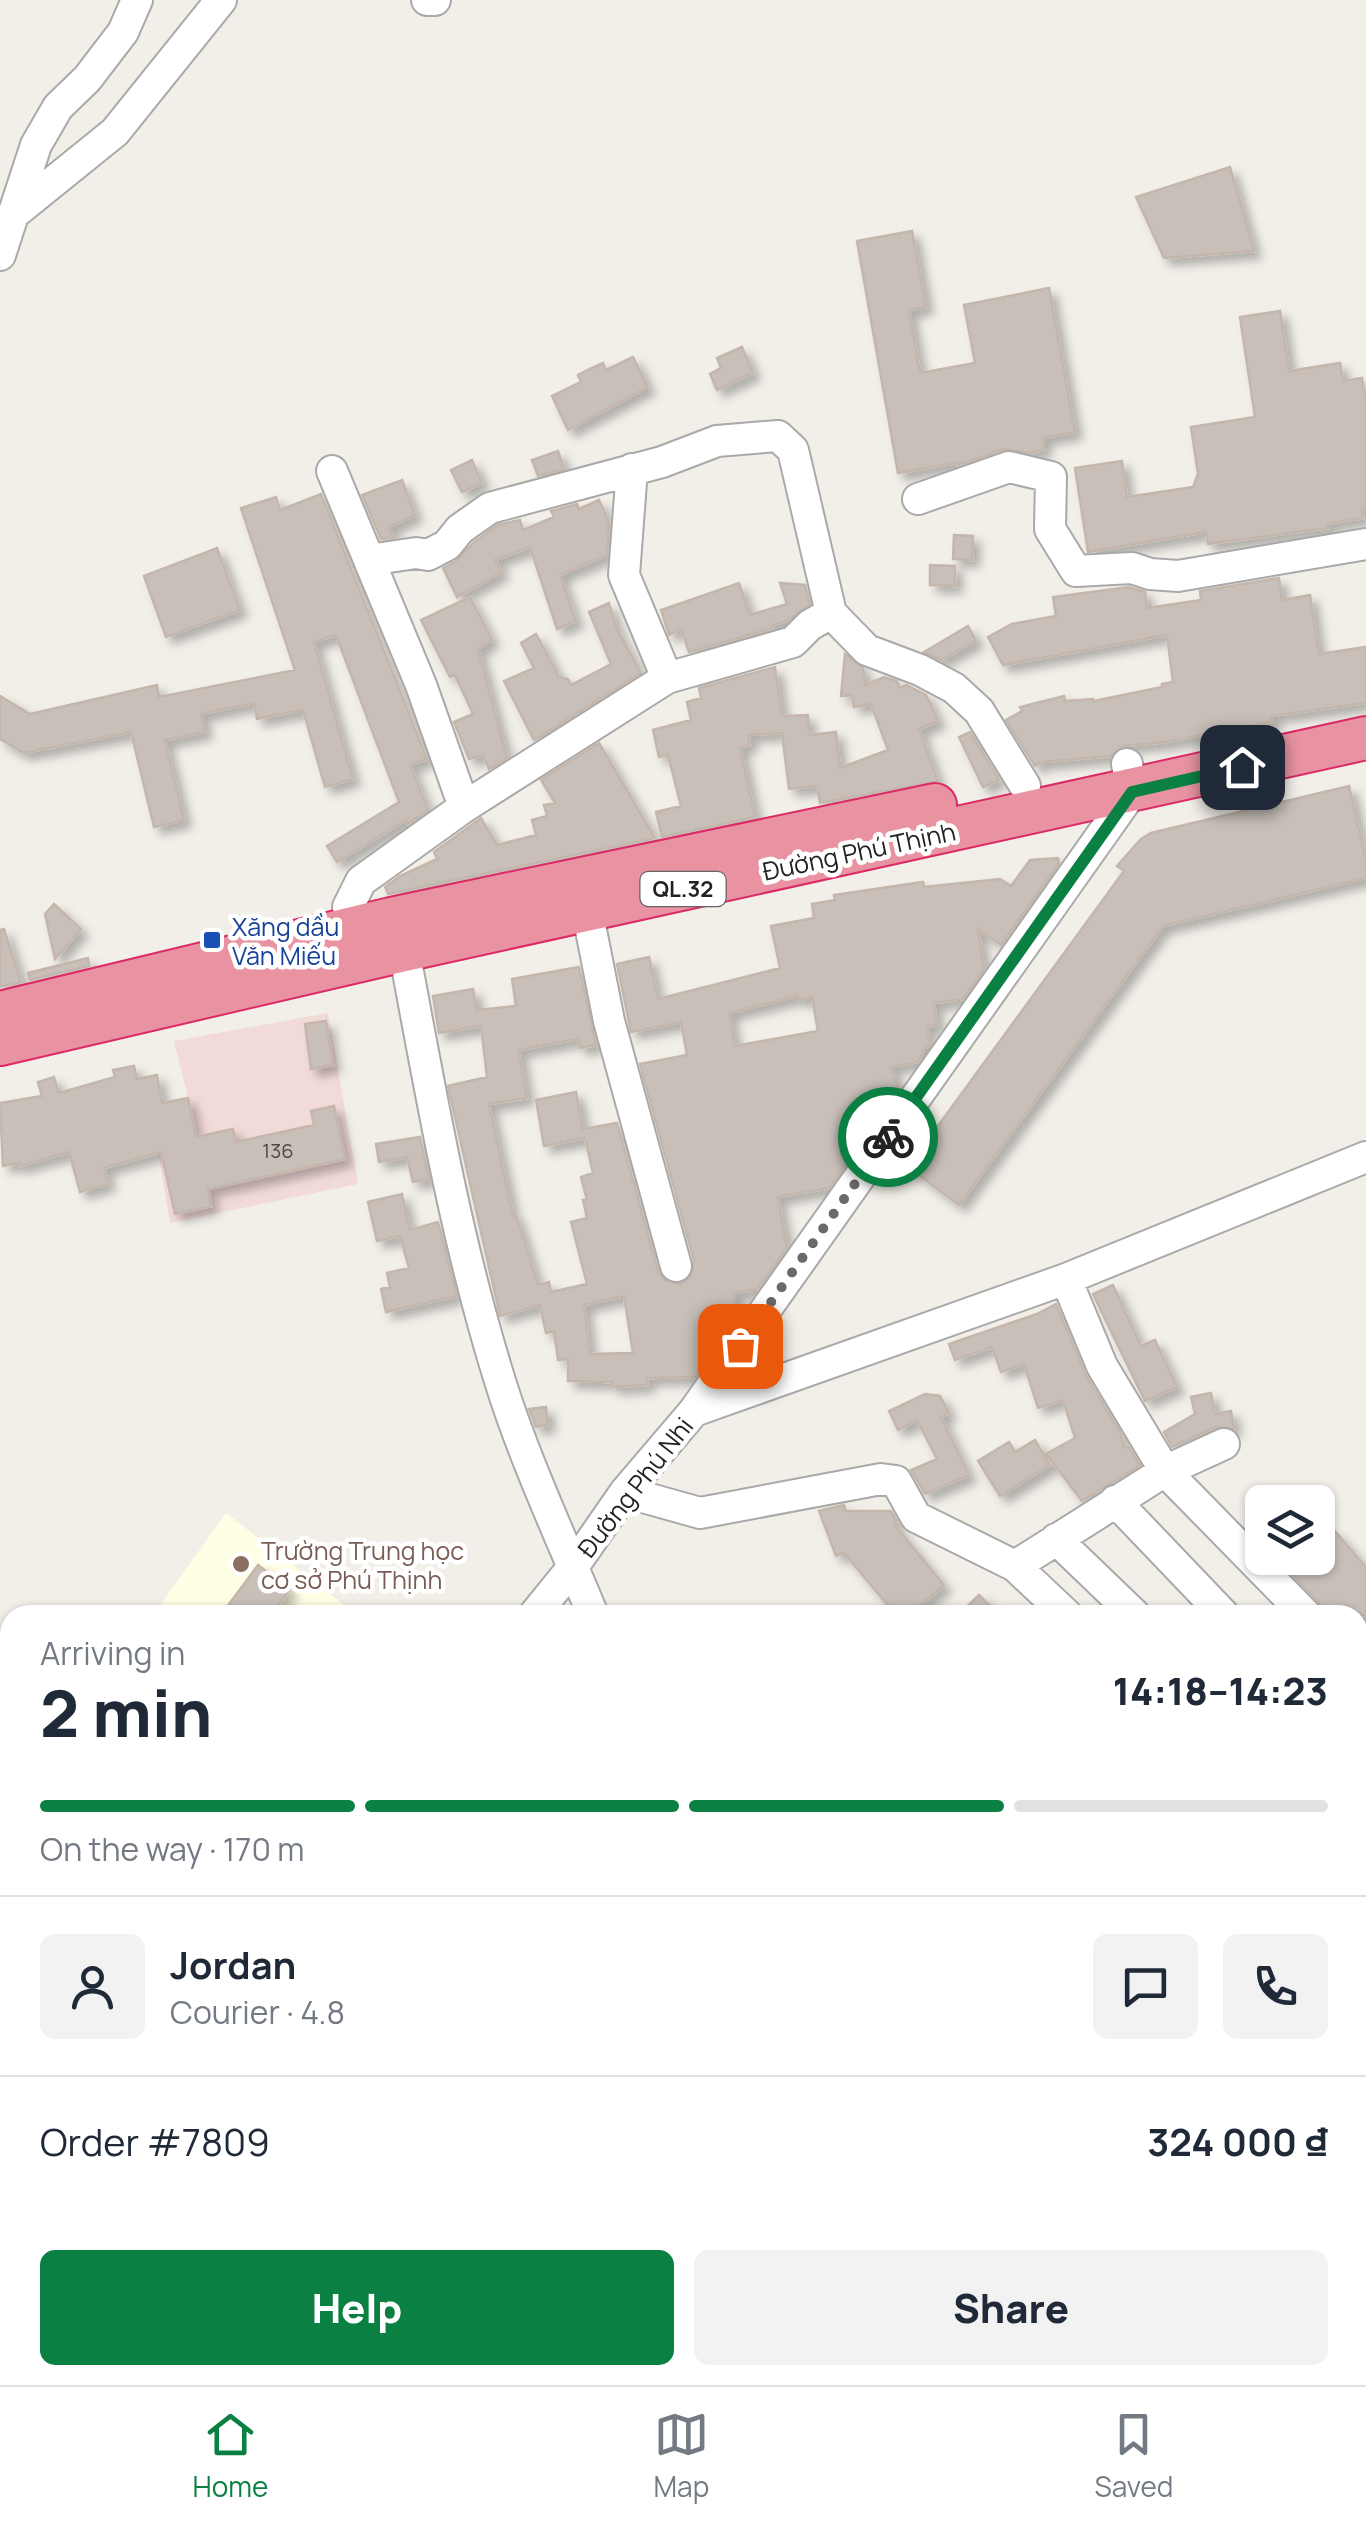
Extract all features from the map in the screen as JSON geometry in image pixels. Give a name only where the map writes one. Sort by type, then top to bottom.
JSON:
[{"type":"highway","name":"Đường Phú Thịnh","points":[[0,1044],[587,910],[1130,778],[1366,713]]},
{"type":"highway","name":"Đường Phú Thịnh","points":[[0,1013],[353,928],[1026,786],[1130,778],[1366,738]]},
{"type":"street","points":[[0,255],[36,144],[46,125],[123,32],[136,0]]},
{"type":"street","points":[[11,216],[115,132],[222,0]]},
{"type":"street","points":[[427,0],[435,0]]},
{"type":"street","points":[[369,560],[416,553],[428,555],[447,545],[460,529],[490,508],[662,462],[717,440],[782,436],[793,450],[831,614],[867,650],[954,688],[979,712],[1026,786]]},
{"type":"street","points":[[918,499],[1009,467],[1051,477],[1050,530],[1076,571],[1132,568],[1178,576],[1366,544]]},
{"type":"street","points":[[632,469],[624,575],[667,678]]},
{"type":"street","points":[[332,471],[420,685],[464,807]]},
{"type":"street","points":[[353,928],[348,907],[361,881],[464,807],[667,678],[793,642],[810,625],[831,614]]},
{"type":"street","name":"Đường Phú Nhi","points":[[542,1605],[625,1492],[694,1411],[1130,778]]},
{"type":"street","points":[[587,910],[610,1021],[676,1266]]},
{"type":"street","points":[[404,950],[445,1169],[500,1380],[533,1474],[589,1605]]},
{"type":"street","points":[[694,1411],[1066,1279],[1366,1157]]},
{"type":"street","points":[[1066,1279],[1102,1366],[1165,1471],[1296,1605]]},
{"type":"street","points":[[1015,1566],[1165,1471],[1224,1444]]},
{"type":"street","points":[[625,1492],[700,1513],[881,1479],[896,1481],[916,1517],[1015,1566],[1056,1605]]},
{"type":"street","points":[[1115,1501],[1214,1605]]},
{"type":"street","points":[[1056,1540],[1124,1605]]},
{"type":"shaded area","points":[[328,1013],[358,1184],[170,1223],[151,1106],[188,1097],[174,1041]]},
{"type":"shaded area","name":"Trường Trung học cơ sở Phú Thịnh","points":[[226,1513],[344,1605],[160,1605]]},
{"type":"building","points":[[1230,167],[1254,251],[1164,258],[1136,197]]},
{"type":"building","points":[[912,231],[926,307],[909,310],[920,373],[975,363],[964,305],[1049,288],[1075,432],[1043,438],[1044,450],[1029,453],[1004,449],[958,465],[898,473],[857,241]]},
{"type":"building","points":[[1280,311],[1289,371],[1340,363],[1343,381],[1362,378],[1366,405],[1363,518],[1327,524],[1328,528],[1208,544],[1206,532],[1088,552],[1075,468],[1122,461],[1127,497],[1193,487],[1198,474],[1191,427],[1255,417],[1240,317]]},
{"type":"building","points":[[742,347],[753,373],[717,390],[710,374],[721,368],[717,358]]},
{"type":"building","points":[[633,357],[648,387],[568,430],[552,396],[581,382],[578,375],[590,369],[603,363],[606,370]]},
{"type":"building","points":[[558,451],[564,469],[538,476],[532,460]]},
{"type":"building","points":[[472,460],[482,483],[462,492],[451,470]]},
{"type":"building","points":[[402,480],[415,515],[389,527],[393,537],[381,539],[362,495]]},
{"type":"building","points":[[321,494],[427,759],[410,765],[428,810],[337,862],[327,846],[399,802],[336,635],[314,642],[353,779],[325,787],[303,710],[257,719],[254,703],[201,714],[205,732],[165,740],[184,820],[154,827],[131,732],[24,753],[0,739],[0,696],[30,714],[157,685],[159,697],[295,670],[241,508],[276,497],[280,510]]},
{"type":"building","points":[[599,500],[609,522],[607,555],[560,575],[576,621],[557,629],[530,547],[495,560],[502,572],[457,597],[443,568],[498,525],[520,520],[523,530],[554,517],[551,511],[577,504],[579,509]]},
{"type":"building","points":[[954,535],[973,536],[972,560],[953,559]]},
{"type":"building","points":[[217,548],[240,610],[166,637],[144,576]]},
{"type":"building","points":[[930,565],[955,566],[955,586],[930,585]]},
{"type":"building","points":[[1279,578],[1282,600],[1310,595],[1319,654],[1366,647],[1366,703],[1271,716],[1272,722],[1123,746],[1111,756],[1035,766],[1006,720],[1022,711],[1020,707],[1064,696],[1065,701],[1094,701],[1173,682],[1167,635],[1003,665],[988,637],[1012,624],[1056,616],[1053,597],[1129,587],[1145,592],[1147,608],[1201,600],[1200,591]]},
{"type":"building","points":[[739,583],[750,615],[787,604],[780,583],[805,585],[810,604],[787,621],[772,625],[773,628],[689,652],[681,629],[669,635],[661,610]]},
{"type":"building","points":[[470,597],[492,640],[478,649],[507,758],[489,769],[483,755],[469,759],[454,722],[473,714],[455,675],[450,677],[421,620]]},
{"type":"building","points":[[609,603],[617,629],[641,673],[534,740],[504,681],[534,668],[521,643],[536,634],[559,677],[568,679],[571,685],[611,664],[589,612]]},
{"type":"building","points":[[968,626],[976,641],[941,660],[924,652]]},
{"type":"building","points":[[845,654],[863,668],[865,685],[884,677],[897,681],[900,688],[906,685],[926,695],[938,721],[919,729],[938,781],[820,803],[817,786],[789,789],[782,733],[748,735],[750,745],[740,747],[755,817],[662,837],[656,812],[681,806],[668,755],[659,757],[653,730],[691,720],[687,702],[701,698],[699,688],[775,667],[782,716],[808,715],[809,735],[836,732],[840,768],[888,750],[871,704],[854,707],[852,695],[841,696]]},
{"type":"building","points":[[970,732],[999,780],[983,787],[959,737]]},
{"type":"building","points":[[599,743],[655,838],[388,894],[385,887],[437,859],[434,852],[481,818],[497,845],[536,835],[532,820],[547,816],[544,805],[555,803],[541,780]]},
{"type":"building","points":[[1349,786],[1366,860],[1366,878],[1163,926],[959,1205],[908,1167],[1124,871],[1117,866],[1141,839],[1151,833]]},
{"type":"building","points":[[1058,858],[1059,863],[1001,945],[978,929],[984,969],[963,999],[934,1003],[937,1025],[927,1027],[930,1045],[918,1062],[891,1067],[899,1089],[829,1188],[778,1197],[787,1248],[757,1289],[734,1293],[736,1319],[726,1333],[719,1334],[720,1342],[695,1377],[647,1378],[647,1385],[613,1387],[612,1382],[568,1381],[568,1359],[558,1360],[554,1331],[546,1333],[540,1305],[500,1316],[448,1086],[487,1077],[481,1026],[439,1033],[433,996],[473,989],[477,1010],[516,1006],[512,979],[579,967],[596,1045],[580,1048],[578,1039],[519,1050],[527,1098],[489,1104],[513,1216],[516,1215],[538,1285],[549,1282],[551,1292],[587,1284],[571,1222],[587,1218],[581,1177],[593,1173],[585,1138],[544,1146],[536,1100],[576,1092],[583,1129],[617,1123],[658,1271],[664,1280],[680,1284],[690,1278],[694,1261],[640,1064],[687,1055],[681,1022],[631,1032],[617,964],[649,957],[658,999],[780,968],[771,926],[814,918],[812,904],[835,900],[834,895],[923,882],[924,887],[1000,879],[1011,886],[1030,860]],"holes":[[[798,996],[799,1000],[812,997],[818,1031],[735,1046],[729,1013]],[[624,1296],[633,1353],[590,1354],[584,1305]]]},
{"type":"building","points":[[54,904],[81,929],[55,959],[45,914]]},
{"type":"building","points":[[4,929],[21,982],[0,987],[0,930]]},
{"type":"building","points":[[88,958],[89,966],[30,980],[28,973]]},
{"type":"building","points":[[326,1021],[333,1065],[311,1069],[305,1024]]},
{"type":"building","points":[[134,1066],[137,1079],[157,1075],[162,1103],[188,1098],[196,1137],[233,1129],[236,1142],[314,1125],[311,1111],[334,1106],[345,1159],[208,1189],[211,1206],[175,1214],[161,1152],[104,1168],[108,1184],[80,1192],[69,1152],[20,1166],[3,1166],[0,1103],[42,1096],[38,1082],[54,1077],[59,1093],[115,1077],[113,1070]]},
{"type":"building","points":[[420,1137],[429,1179],[413,1182],[407,1157],[379,1162],[376,1144]]},
{"type":"building","points":[[402,1194],[410,1230],[438,1222],[457,1296],[386,1312],[381,1289],[390,1287],[387,1273],[409,1268],[400,1236],[377,1241],[368,1202]]},
{"type":"building","points":[[1113,1285],[1141,1346],[1155,1340],[1177,1387],[1145,1401],[1093,1294]]},
{"type":"building","points":[[1056,1304],[1086,1376],[1120,1432],[1124,1448],[1128,1446],[1140,1465],[1082,1501],[1046,1454],[1075,1438],[1063,1400],[1038,1408],[1024,1364],[1001,1372],[992,1347],[955,1360],[949,1344]]},
{"type":"building","points":[[1211,1393],[1215,1414],[1231,1411],[1234,1429],[1216,1427],[1172,1447],[1164,1432],[1195,1414],[1191,1397]]},
{"type":"building","points":[[925,1394],[940,1396],[949,1413],[941,1417],[969,1475],[925,1494],[911,1470],[937,1459],[917,1420],[898,1430],[889,1411]]},
{"type":"building","points":[[546,1407],[548,1425],[536,1427],[529,1409]]},
{"type":"building","points":[[1035,1440],[1050,1465],[1000,1496],[978,1461],[1009,1442],[1015,1452]]},
{"type":"building","points":[[844,1505],[846,1511],[891,1511],[897,1521],[894,1524],[944,1585],[921,1605],[888,1605],[844,1553],[836,1556],[819,1511]]},
{"type":"building","points":[[1335,1531],[1366,1567],[1366,1605],[1319,1602],[1293,1575],[1335,1575]]},
{"type":"building","points":[[258,1565],[290,1589],[278,1605],[228,1605]]},
{"type":"building","points":[[979,1595],[989,1605],[968,1605]]},
{"type":"way so far","points":[[740,1346],[888,1137]]},
{"type":"place","name":"Xăng dầu Văn Miếu","points":[[212,940]]},
{"type":"place","name":"Trường Trung học cơ sở Phú Thịnh","points":[[241,1564]]},
{"type":"route","points":[[888,1137],[1132,792],[1242,767]]}]
